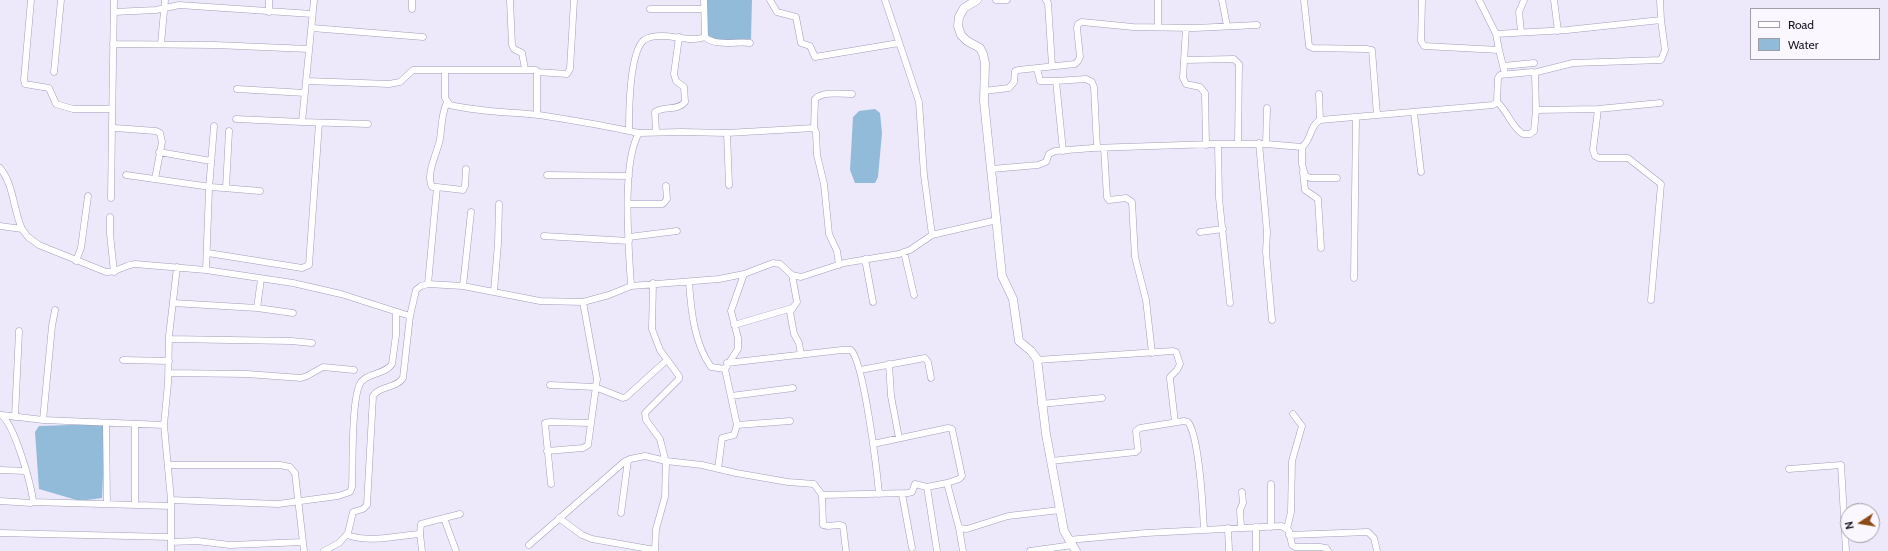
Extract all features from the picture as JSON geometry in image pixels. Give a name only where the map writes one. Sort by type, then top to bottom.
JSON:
[{"type":"street","points":[[31,0],[24,80],[25,84],[49,88],[56,104],[68,109],[112,109]]},
{"type":"street","points":[[54,72],[61,0]]},
{"type":"street","points":[[111,198],[114,0]]},
{"type":"street","points":[[161,44],[162,15],[165,0]]},
{"type":"street","points":[[269,0],[269,12]]},
{"type":"street","points":[[302,122],[314,0]]},
{"type":"street","points":[[412,0],[412,9]]},
{"type":"street","points":[[510,0],[512,45],[514,49],[522,53],[525,69]]},
{"type":"street","points":[[307,81],[388,84],[400,82],[413,70],[534,69],[537,72],[567,74],[570,69],[574,0]]},
{"type":"street","points":[[704,0],[705,37]]},
{"type":"street","points":[[770,0],[777,12],[796,17],[801,42],[810,46],[815,57],[899,43]]},
{"type":"street","points":[[885,0],[919,102],[924,176],[932,235]]},
{"type":"street","points":[[977,0],[964,8],[959,17],[958,26],[961,35],[967,41],[980,48],[985,63],[984,91],[991,164],[990,222],[1004,282],[1013,299],[1018,336],[1023,346],[1035,354],[1037,360],[1041,404],[1060,510],[1064,531],[1072,545]]},
{"type":"street","points":[[996,0],[1007,0]]},
{"type":"street","points":[[1046,0],[1048,3],[1052,66]]},
{"type":"street","points":[[1158,0],[1158,26]]},
{"type":"street","points":[[1222,0],[1227,26]]},
{"type":"street","points":[[1304,0],[1309,46],[1313,48],[1372,50],[1377,112]]},
{"type":"street","points":[[1422,0],[1421,42],[1424,46],[1499,50]]},
{"type":"street","points":[[1480,0],[1496,34],[1504,70]]},
{"type":"street","points":[[1521,32],[1519,15],[1524,0]]},
{"type":"street","points":[[1554,0],[1558,31]]},
{"type":"street","points":[[1504,70],[1533,73],[1573,63],[1661,60],[1665,50],[1658,21],[1660,0]]},
{"type":"street","points":[[114,12],[151,11],[179,5],[312,14]]},
{"type":"street","points":[[650,9],[704,9]]},
{"type":"street","points":[[1496,34],[1558,31],[1658,21]]},
{"type":"street","points":[[984,91],[1009,88],[1014,82],[1015,71],[1075,64],[1080,57],[1077,28],[1078,24],[1082,22],[1133,27],[1158,26],[1186,28],[1257,25]]},
{"type":"street","points":[[312,28],[423,38]]},
{"type":"street","points":[[1186,28],[1184,82],[1190,86],[1203,89],[1205,93],[1205,142]]},
{"type":"street","points":[[656,132],[655,112],[662,109],[680,107],[685,102],[684,87],[676,81],[674,74],[679,37]]},
{"type":"street","points":[[629,131],[632,76],[636,57],[642,42],[650,38],[705,37],[709,40],[719,42],[750,43]]},
{"type":"street","points":[[113,44],[161,44],[309,49]]},
{"type":"street","points":[[1184,60],[1234,59],[1239,64],[1238,144]]},
{"type":"street","points":[[1497,102],[1498,78],[1504,70],[1534,63]]},
{"type":"street","points":[[1037,68],[1040,81],[1086,79],[1092,82],[1094,88],[1097,148]]},
{"type":"street","points":[[446,70],[447,102],[442,117],[440,138],[434,155],[430,182],[432,187],[463,190],[465,186],[466,169]]},
{"type":"street","points":[[537,72],[537,115]]},
{"type":"street","points":[[1497,102],[1503,106],[1514,125],[1523,134],[1530,134],[1534,131],[1536,110],[1533,73]]},
{"type":"street","points":[[1056,81],[1063,148]]},
{"type":"street","points":[[237,89],[305,93]]},
{"type":"street","points":[[839,262],[829,234],[824,184],[817,155],[816,132],[814,128],[815,99],[825,95],[852,94]]},
{"type":"street","points":[[991,164],[1044,164],[1051,153],[1063,148],[1104,148],[1205,142],[1218,144],[1263,143],[1302,147],[1309,141],[1312,127],[1320,116],[1319,94]]},
{"type":"street","points":[[447,102],[450,105],[464,108],[537,115],[584,122],[639,133],[727,133],[814,128]]},
{"type":"street","points":[[1320,116],[1356,117],[1377,112],[1414,113],[1489,106],[1497,102]]},
{"type":"street","points":[[1536,110],[1598,109],[1660,102]]},
{"type":"street","points":[[1267,108],[1263,143],[1267,232],[1266,252],[1272,320]]},
{"type":"street","points":[[1598,109],[1593,150],[1595,156],[1599,158],[1628,158],[1661,184],[1651,300]]},
{"type":"street","points":[[1414,113],[1421,172]]},
{"type":"street","points":[[1354,278],[1356,117]]},
{"type":"street","points":[[236,119],[368,124]]},
{"type":"street","points":[[207,257],[302,268],[309,265],[319,123]]},
{"type":"street","points":[[112,126],[115,128],[156,131],[162,137],[155,179]]},
{"type":"street","points":[[206,270],[209,186],[214,126]]},
{"type":"street","points":[[226,188],[229,131]]},
{"type":"street","points":[[631,286],[628,204],[629,176],[632,148],[639,133]]},
{"type":"street","points":[[727,133],[728,185]]},
{"type":"street","points":[[1218,144],[1218,181],[1230,303]]},
{"type":"street","points":[[1302,147],[1305,190],[1315,196],[1319,203],[1321,248]]},
{"type":"street","points":[[1104,148],[1107,197],[1109,200],[1126,198],[1132,202],[1135,257],[1148,309],[1152,353]]},
{"type":"street","points":[[159,152],[211,161]]},
{"type":"street","points":[[0,168],[9,182],[16,217],[28,237],[39,245],[78,256],[99,271],[114,272],[130,265],[206,270],[293,283],[341,294],[402,314]]},
{"type":"street","points":[[1303,172],[1310,178],[1337,178]]},
{"type":"street","points":[[126,175],[260,191]]},
{"type":"street","points":[[547,175],[629,176]]},
{"type":"street","points":[[628,204],[663,204],[667,199],[666,186]]},
{"type":"street","points":[[428,284],[437,187]]},
{"type":"street","points":[[78,256],[88,196]]},
{"type":"street","points":[[494,291],[499,204]]},
{"type":"street","points":[[463,286],[471,212]]},
{"type":"street","points":[[110,217],[110,234],[114,272]]},
{"type":"street","points":[[0,501],[135,505],[171,503],[278,504],[338,496],[350,492],[352,487],[358,388],[366,377],[385,371],[392,364],[402,314],[416,290],[421,286],[428,284],[463,286],[540,301],[583,302],[609,295],[631,286],[653,283],[719,279],[744,274],[767,264],[776,263],[792,275],[801,277],[839,262],[887,257],[904,252],[932,235],[990,222]]},
{"type":"street","points":[[0,226],[22,229]]},
{"type":"street","points":[[1200,232],[1223,229]]},
{"type":"street","points":[[544,236],[629,239],[677,231]]},
{"type":"street","points":[[904,252],[914,294]]},
{"type":"street","points":[[865,259],[873,302]]},
{"type":"street","points":[[171,551],[169,464],[164,426],[169,373],[169,339],[177,267]]},
{"type":"street","points":[[718,469],[721,440],[724,436],[736,434],[737,425],[726,366],[738,349],[738,338],[732,316],[732,306],[744,274]]},
{"type":"street","points":[[792,275],[797,302],[790,312],[793,331],[799,343],[801,355]]},
{"type":"street","points":[[257,308],[261,279]]},
{"type":"street","points":[[689,282],[693,320],[705,357],[711,367],[848,349],[855,354],[860,370],[873,444],[879,494]]},
{"type":"street","points":[[559,518],[582,535],[592,539],[655,551],[656,529],[665,497],[666,461],[660,439],[645,417],[647,410],[679,379],[679,374],[657,345],[652,329],[653,283]]},
{"type":"street","points":[[548,451],[586,447],[589,441],[597,373],[583,302]]},
{"type":"street","points":[[173,303],[257,308],[293,313]]},
{"type":"street","points":[[734,325],[792,308]]},
{"type":"street","points":[[44,420],[46,383],[55,310]]},
{"type":"street","points":[[324,551],[338,543],[347,535],[353,512],[365,507],[368,501],[372,396],[375,391],[398,384],[403,378],[402,314]]},
{"type":"street","points":[[15,417],[19,331]]},
{"type":"street","points":[[169,339],[291,341],[312,343]]},
{"type":"street","points":[[1037,360],[1173,351],[1177,355],[1180,364],[1177,370],[1172,373],[1170,379],[1175,422]]},
{"type":"street","points":[[860,370],[925,358],[928,362],[931,378]]},
{"type":"street","points":[[123,360],[169,361]]},
{"type":"street","points":[[550,385],[596,388],[623,398],[626,397],[667,360]]},
{"type":"street","points":[[889,364],[891,396],[899,438]]},
{"type":"street","points":[[169,373],[260,375],[300,378],[307,376],[323,367],[354,370]]},
{"type":"street","points":[[731,396],[793,388]]},
{"type":"street","points":[[1041,404],[1102,398]]},
{"type":"street","points":[[1293,414],[1302,426],[1292,461],[1291,512],[1288,532],[1292,546],[1294,547],[1320,547],[1326,548],[1328,551]]},
{"type":"street","points":[[1,415],[44,420],[164,426]]},
{"type":"street","points":[[1,415],[6,418],[26,471],[31,488],[32,502]]},
{"type":"street","points":[[737,425],[790,421]]},
{"type":"street","points":[[551,484],[544,426],[546,422],[590,423]]},
{"type":"street","points":[[1051,462],[1136,452],[1138,450],[1136,435],[1137,430],[1140,428],[1175,422],[1188,422],[1194,433],[1204,530]]},
{"type":"street","points":[[106,423],[107,504]]},
{"type":"street","points":[[135,424],[135,505]]},
{"type":"street","points":[[822,494],[902,494],[912,492],[915,484],[927,487],[947,483],[959,479],[962,476],[952,429],[948,428],[873,444]]},
{"type":"street","points":[[529,545],[628,460],[645,456],[666,461],[702,465],[788,482],[814,484],[822,494],[823,525],[829,526],[841,524],[843,526],[846,551]]},
{"type":"street","points":[[621,513],[628,460]]},
{"type":"street","points":[[169,464],[280,465],[290,467],[295,473],[304,551]]},
{"type":"street","points":[[1789,469],[1842,465],[1846,551]]},
{"type":"street","points":[[0,470],[26,471]]},
{"type":"street","points":[[947,483],[959,528],[963,551]]},
{"type":"street","points":[[1271,484],[1271,527]]},
{"type":"street","points":[[927,487],[937,551]]},
{"type":"street","points":[[1241,528],[1240,510],[1243,503],[1242,492]]},
{"type":"street","points":[[902,494],[912,548]]},
{"type":"street","points":[[959,528],[967,528],[1008,516],[1060,510]]},
{"type":"street","points":[[422,551],[420,534],[421,524],[460,514]]},
{"type":"street","points":[[444,518],[456,551]]},
{"type":"street","points":[[1030,551],[1072,545],[1112,535],[1282,526],[1288,532],[1368,532],[1374,538],[1377,551]]},
{"type":"street","points":[[1256,527],[1256,551]]},
{"type":"street","points":[[1228,528],[1229,551]]},
{"type":"street","points":[[0,533],[171,539],[230,545],[303,542]]},
{"type":"street","points":[[347,535],[361,539],[420,534]]},
{"type":"water","points":[[706,0],[752,0],[751,39],[720,43],[708,37]]},
{"type":"water","points":[[875,109],[880,113],[882,133],[878,177],[875,183],[855,183],[850,170],[853,117],[859,111]]},
{"type":"water","points":[[102,424],[105,430],[102,498],[80,501],[39,489],[35,432],[39,426]]}]
